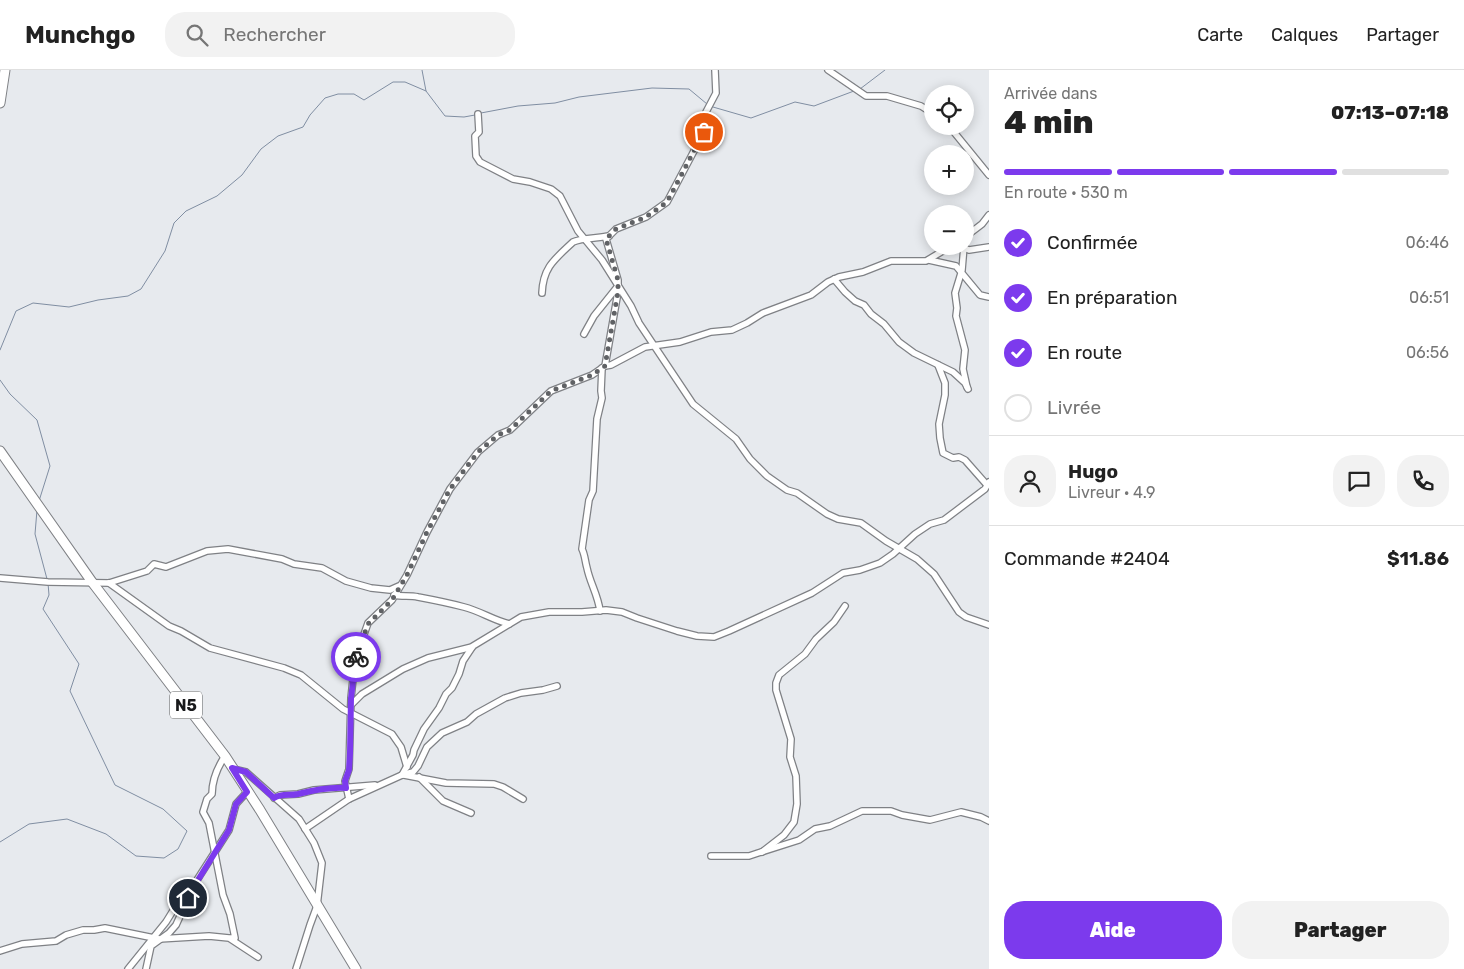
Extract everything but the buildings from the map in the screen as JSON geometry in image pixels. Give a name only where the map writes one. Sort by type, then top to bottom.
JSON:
[{"type":"highway","points":[[0,103],[5,70]]},
{"type":"highway","name":"N5","points":[[0,451],[92,582],[225,756],[260,810],[356,969]]},
{"type":"street","points":[[600,611],[597,595],[587,570],[585,554],[582,549],[589,500],[593,491],[597,419],[602,398],[603,367],[614,320],[618,286],[606,239],[616,229],[646,217],[667,202],[704,132],[706,112],[716,93],[715,70]]},
{"type":"street","points":[[828,70],[866,96],[887,96],[924,108]]},
{"type":"street","points":[[478,114],[479,132],[475,136],[475,145],[476,156],[480,162],[513,179],[530,182],[551,190],[560,196],[578,230],[602,260],[653,346],[694,404],[736,439],[750,459],[767,476],[787,490],[797,493],[826,514],[838,519],[861,523],[899,548],[928,568],[959,612],[966,618],[989,625]]},
{"type":"street","points":[[956,135],[989,175]]},
{"type":"street","points":[[974,230],[989,215]]},
{"type":"street","points":[[542,293],[542,286],[548,266],[573,242],[577,239],[609,236]]},
{"type":"street","points":[[974,249],[989,247]]},
{"type":"street","points":[[350,798],[345,781],[349,770],[350,710],[355,660],[368,624],[392,600],[450,489],[478,452],[498,435],[510,430],[551,391],[592,375],[603,367],[639,349],[680,342],[712,332],[732,330],[747,324],[763,313],[811,295],[834,279],[863,272],[891,261],[922,262],[937,255]]},
{"type":"street","points":[[834,279],[845,292],[864,305],[871,314],[884,324],[899,342],[914,353],[954,372],[968,389],[963,369],[965,350],[956,316],[955,293],[961,272],[963,255]]},
{"type":"street","points":[[929,260],[954,265],[980,295],[989,297]]},
{"type":"street","points":[[584,334],[594,316],[618,286]]},
{"type":"street","points":[[350,710],[362,694],[403,669],[446,652],[472,647],[527,615],[549,612],[622,612],[677,631],[697,636],[714,637],[812,593],[844,572],[860,570],[880,562],[930,524],[944,520],[985,489],[988,484],[965,460],[959,457],[953,458],[943,453],[939,424],[945,395],[945,384],[938,365]]},
{"type":"street","points":[[0,578],[48,582],[110,583],[147,571],[154,564],[166,567],[207,550],[228,549],[282,558],[294,564],[322,568],[346,581],[371,588],[390,590],[401,585]]},
{"type":"street","points":[[110,583],[169,626],[210,648],[284,668],[301,675],[350,710],[392,734],[401,747],[407,767]]},
{"type":"street","points":[[394,595],[440,600],[509,624]]},
{"type":"street","points":[[762,852],[784,835],[794,822],[797,804],[796,776],[790,757],[791,739],[776,690],[776,682],[784,671],[805,654],[816,639],[834,622],[845,606]]},
{"type":"street","points":[[402,775],[424,729],[440,708],[446,694],[452,688],[463,661],[472,647]]},
{"type":"street","points":[[305,829],[350,798],[379,784],[413,772],[427,747],[442,732],[467,722],[476,714],[505,698],[557,686]]},
{"type":"street","points":[[0,951],[22,944],[56,940],[83,930],[105,928],[162,939],[209,936],[235,938],[214,854],[209,823],[203,812],[207,799],[212,794],[212,785],[217,768],[225,756]]},
{"type":"street","points":[[232,768],[246,772],[299,819],[314,842],[322,862],[317,906],[296,969]]},
{"type":"street","points":[[402,775],[446,782],[494,784],[506,788],[523,799]]},
{"type":"street","points":[[419,778],[444,801],[471,813]]},
{"type":"street","points":[[274,798],[280,794],[298,794],[314,790],[379,784]]},
{"type":"street","points":[[146,969],[151,946],[162,939],[176,925],[191,887],[198,880],[229,830],[236,804],[247,792]]},
{"type":"street","points":[[711,856],[749,856],[799,840],[814,830],[830,826],[862,811],[891,811],[930,820],[961,812],[989,821]]},
{"type":"street","points":[[128,969],[155,938],[187,888]]},
{"type":"street","points":[[229,938],[258,957]]},
{"type":"waterway","points":[[422,70],[426,91],[445,116],[464,117],[475,115]]},
{"type":"waterway","points":[[860,89],[885,70]]},
{"type":"waterway","points":[[0,350],[16,311],[33,303],[69,307],[98,300],[128,296],[141,289],[165,251],[174,223],[186,211],[217,196],[242,175],[261,149],[278,136],[303,127],[310,115],[325,98],[338,94],[354,94],[364,100],[393,82],[405,82],[426,91]]},
{"type":"waterway","points":[[481,113],[518,106],[555,103],[579,97],[652,88],[689,89],[707,104]]},
{"type":"waterway","points":[[713,107],[751,118],[795,102],[814,106],[854,91]]},
{"type":"waterway","points":[[0,380],[10,394],[37,420],[50,466],[39,501]]},
{"type":"waterway","points":[[37,510],[35,534],[47,579]]},
{"type":"waterway","points":[[0,842],[29,824],[67,819],[106,834],[136,856],[164,858],[178,849],[187,831],[163,809],[115,785],[70,691],[79,664],[43,609],[49,595],[48,583]]},
{"type":"way so far","points":[[356,657],[368,624],[392,600],[407,575],[450,489],[478,452],[498,435],[510,430],[551,391],[592,375],[605,366],[618,292],[618,280],[606,239],[616,229],[646,217],[667,202],[704,132]]},
{"type":"route","points":[[188,898],[191,887],[198,880],[229,830],[236,804],[247,792],[232,768],[246,772],[274,798],[280,794],[298,794],[327,788],[346,788],[345,781],[349,770],[350,753],[350,707],[356,657]]}]
